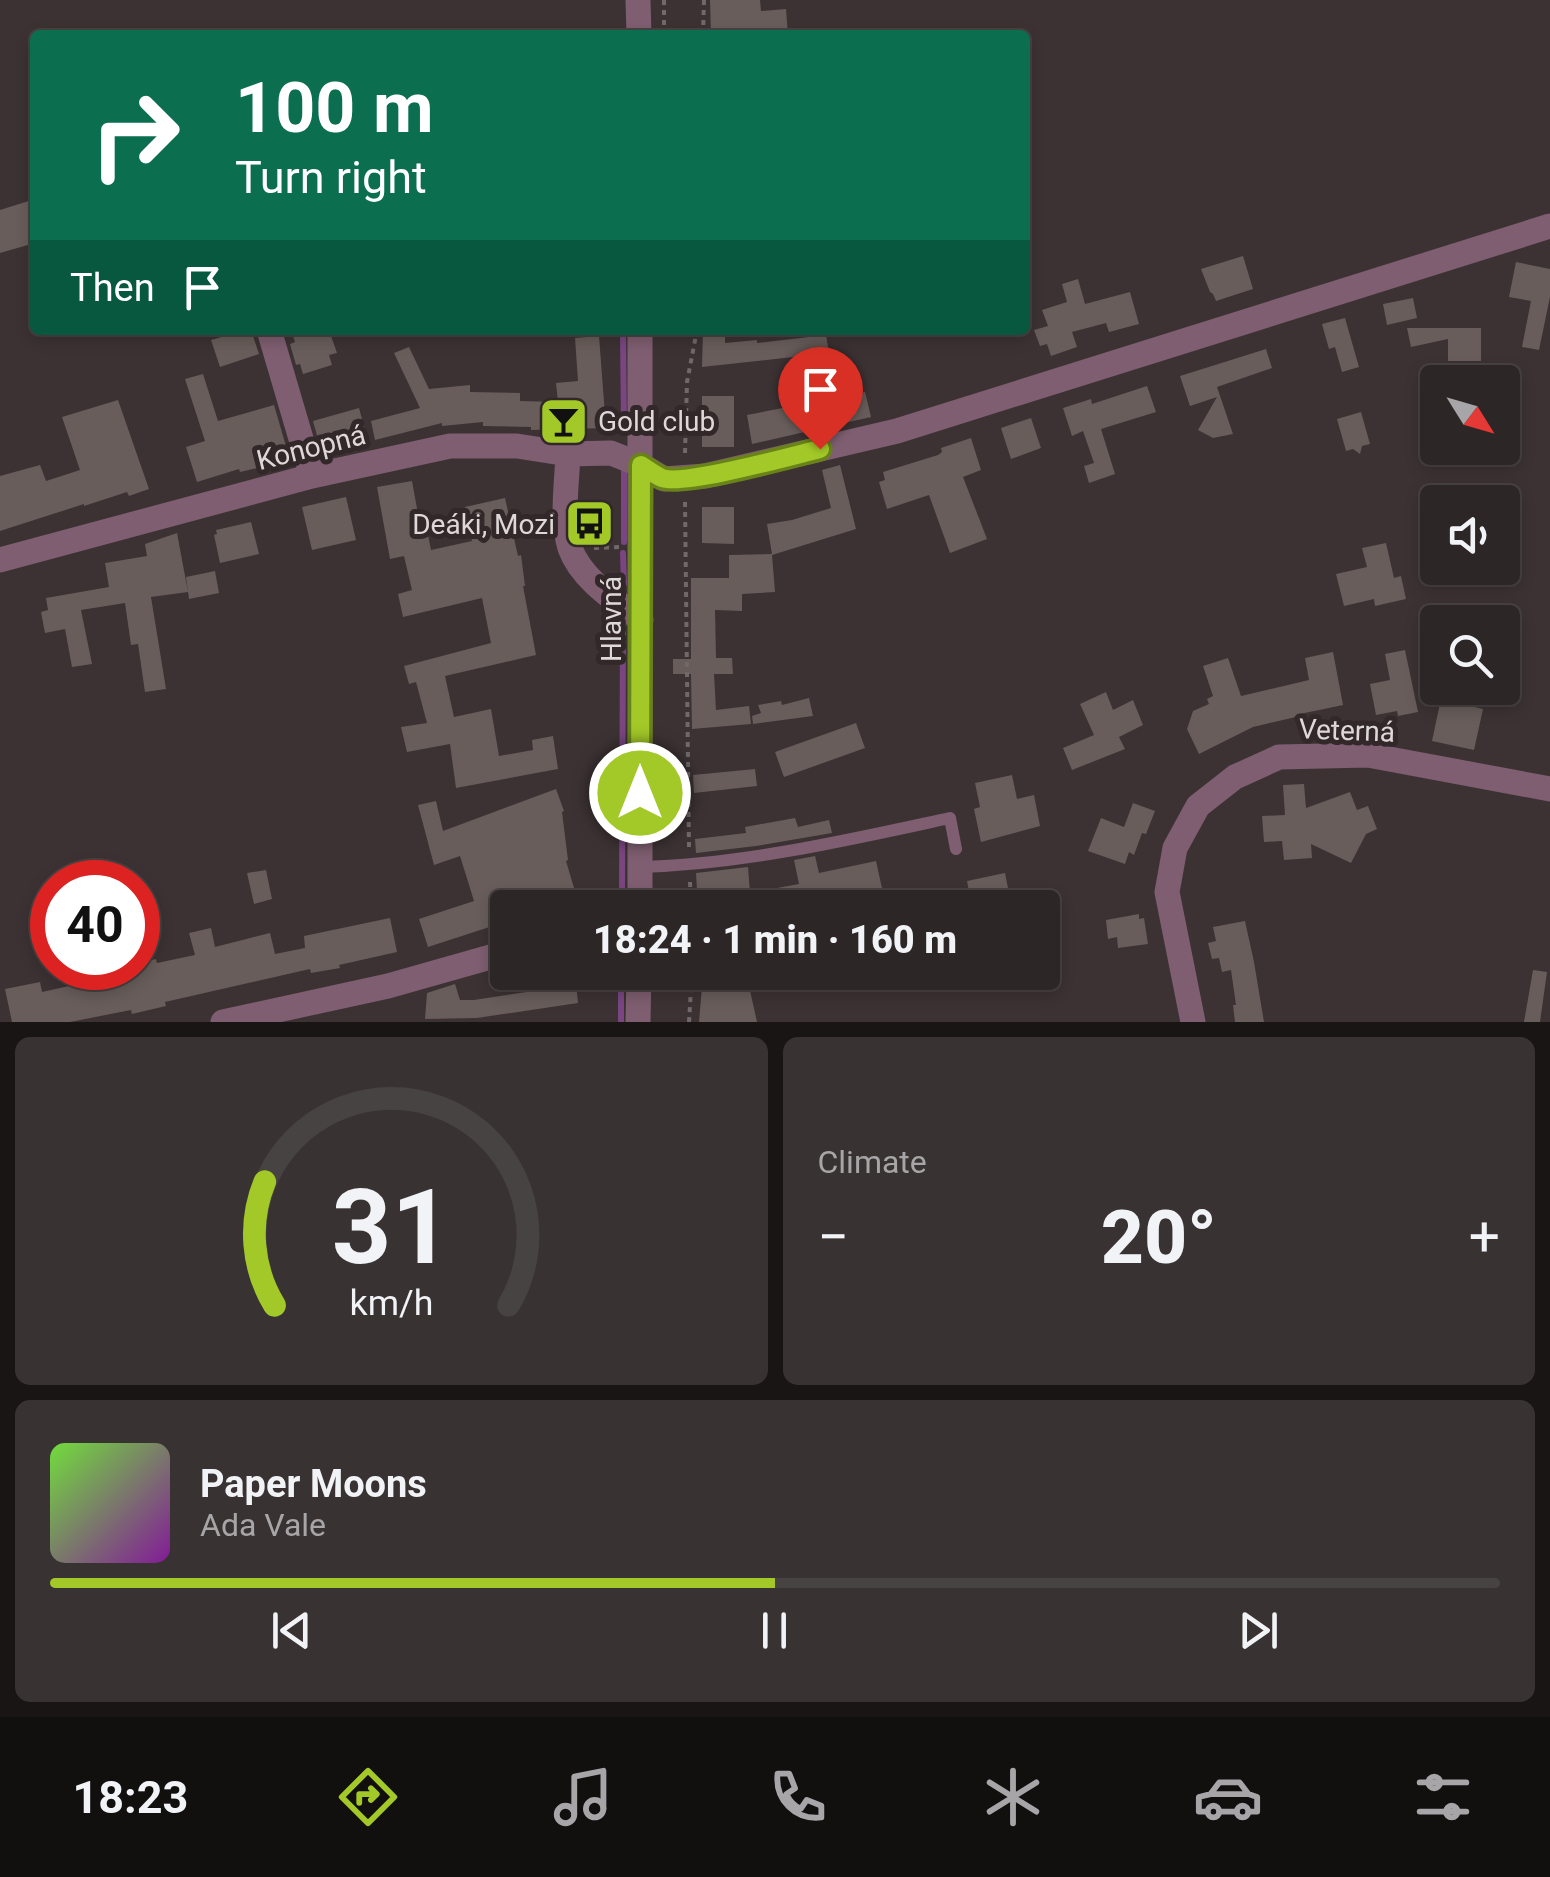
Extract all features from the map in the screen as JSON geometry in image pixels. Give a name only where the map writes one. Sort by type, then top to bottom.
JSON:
[{"type":"street","points":[[638,0],[638,30]]},
{"type":"street","points":[[684,478],[897,431],[1550,226]]},
{"type":"street","points":[[270,335],[312,476]]},
{"type":"street","name":"Hlavná","points":[[640,335],[640,890]]},
{"type":"street","name":"Konopná","points":[[0,560],[312,476],[450,446],[611,453],[664,479],[684,478]]},
{"type":"street","points":[[568,454],[566,519],[570,548],[581,567],[606,594],[641,620]]},
{"type":"street","name":"Veterná","points":[[1192,1022],[1167,892],[1175,848],[1198,806],[1235,777],[1279,757],[1368,755],[1550,789]]},
{"type":"street","points":[[224,1022],[388,986],[490,957]]},
{"type":"street","points":[[638,1022],[639,990]]},
{"type":"lane","points":[[640,867],[822,846],[950,818],[956,849]]},
{"type":"path","points":[[664,0],[664,30]]},
{"type":"path","points":[[703,30],[704,0]]},
{"type":"path","points":[[691,890],[684,478],[687,382],[696,335]]},
{"type":"path","points":[[689,1022],[691,990]]},
{"type":"building","points":[[710,0],[760,0],[761,11],[786,9],[788,30],[711,30]]},
{"type":"building","points":[[30,201],[30,244],[0,253],[0,210]]},
{"type":"building","points":[[1243,256],[1253,289],[1216,301],[1201,269]]},
{"type":"building","points":[[1516,262],[1550,269],[1550,297],[1539,350],[1522,347],[1531,301],[1509,297]]},
{"type":"building","points":[[1078,279],[1085,304],[1130,292],[1139,324],[1109,332],[1106,323],[1072,332],[1077,347],[1051,356],[1047,344],[1040,346],[1034,330],[1048,326],[1042,310],[1067,302],[1062,284]]},
{"type":"building","points":[[1413,298],[1417,318],[1387,325],[1383,304]]},
{"type":"building","points":[[1345,318],[1359,367],[1342,372],[1335,347],[1329,349],[1322,324]]},
{"type":"building","points":[[1407,328],[1481,328],[1481,361],[1448,361],[1448,339],[1411,347]]},
{"type":"building","points":[[253,335],[259,354],[220,367],[211,340]]},
{"type":"building","points":[[293,335],[331,335],[337,353],[329,355],[332,365],[303,374],[290,344],[295,342]]},
{"type":"building","points":[[703,335],[725,335],[725,343],[757,343],[826,335],[829,353],[702,367]]},
{"type":"building","points":[[599,336],[606,428],[531,430],[483,426],[483,422],[442,423],[375,440],[371,421],[420,408],[394,353],[409,347],[429,389],[470,385],[470,392],[520,393],[520,401],[558,402],[556,383],[578,381],[575,338]]},
{"type":"building","points":[[1266,349],[1272,368],[1217,387],[1233,434],[1213,438],[1198,430],[1217,397],[1190,406],[1180,376]]},
{"type":"building","points":[[203,374],[218,421],[274,405],[290,460],[197,482],[186,447],[205,441],[185,379]]},
{"type":"building","points":[[1147,386],[1156,412],[1101,429],[1115,474],[1089,483],[1084,466],[1094,463],[1083,431],[1072,436],[1063,408],[1091,399],[1092,404]]},
{"type":"building","points":[[865,392],[871,417],[752,444],[747,415]]},
{"type":"building","points":[[702,396],[734,396],[734,447],[702,447]]},
{"type":"building","points":[[118,400],[149,489],[84,504],[0,531],[0,476],[40,465],[46,481],[80,470],[62,417]]},
{"type":"building","points":[[359,408],[366,434],[320,446],[313,421]]},
{"type":"building","points":[[1361,412],[1370,444],[1362,446],[1360,454],[1353,449],[1346,451],[1337,419]]},
{"type":"building","points":[[1031,418],[1041,448],[1011,459],[1001,428]]},
{"type":"building","points":[[971,438],[981,470],[963,477],[987,539],[950,553],[929,495],[887,509],[879,482],[885,480],[883,472],[938,455],[941,448]]},
{"type":"building","points":[[840,465],[856,529],[772,555],[775,592],[742,594],[742,611],[715,610],[716,658],[732,658],[733,674],[714,674],[716,710],[749,706],[751,724],[692,729],[691,674],[673,674],[673,659],[691,659],[691,578],[729,578],[729,555],[772,554],[767,524],[831,508],[822,470]]},
{"type":"building","points":[[412,481],[422,536],[428,535],[431,550],[472,541],[465,507],[505,498],[518,556],[521,555],[536,655],[445,676],[454,717],[491,709],[499,756],[533,750],[532,740],[553,736],[558,769],[456,788],[450,744],[407,752],[401,727],[427,723],[416,682],[409,684],[404,666],[491,643],[482,598],[403,617],[398,594],[412,590],[404,556],[390,559],[377,487]]},
{"type":"building","points":[[346,497],[356,540],[312,550],[302,507]]},
{"type":"building","points":[[702,507],[734,507],[734,544],[702,543]]},
{"type":"building","points":[[251,522],[259,554],[220,563],[216,530]]},
{"type":"building","points":[[177,533],[188,592],[151,597],[166,689],[145,692],[138,644],[131,645],[125,603],[81,610],[92,664],[72,667],[65,629],[45,633],[41,612],[48,610],[46,598],[109,587],[105,563],[147,556],[145,544]]},
{"type":"building","points":[[1386,543],[1394,578],[1401,576],[1406,599],[1375,606],[1374,599],[1344,606],[1336,574],[1367,567],[1362,548]]},
{"type":"building","points":[[215,571],[219,593],[189,599],[186,577]]},
{"type":"building","points":[[1405,650],[1418,712],[1376,715],[1370,684],[1390,680],[1385,654]]},
{"type":"building","points":[[1333,652],[1343,705],[1253,727],[1199,754],[1187,729],[1193,711],[1209,704],[1207,699],[1213,696],[1203,666],[1228,658],[1241,696],[1309,680],[1305,658]]},
{"type":"building","points":[[1106,692],[1113,710],[1133,700],[1143,725],[1119,737],[1125,749],[1072,770],[1063,748],[1094,735],[1080,704]]},
{"type":"building","points":[[809,698],[813,716],[753,724],[752,716],[761,713],[758,705],[781,701],[782,705]]},
{"type":"building","points":[[1440,705],[1483,709],[1474,750],[1432,741]]},
{"type":"building","points":[[856,723],[865,748],[784,777],[775,752]]},
{"type":"building","points":[[755,769],[757,786],[694,793],[693,775]]},
{"type":"building","points":[[1012,775],[1017,799],[1034,795],[1040,826],[981,842],[974,809],[980,807],[975,783]]},
{"type":"building","points":[[1304,784],[1306,808],[1350,792],[1357,810],[1368,806],[1377,829],[1366,834],[1351,863],[1311,844],[1312,858],[1284,860],[1282,841],[1264,842],[1262,816],[1285,815],[1283,785]]},
{"type":"building","points":[[556,789],[564,811],[566,861],[575,890],[490,890],[490,927],[428,947],[419,919],[474,901],[460,856],[434,865],[418,805],[436,801],[443,831]]},
{"type":"building","points":[[1133,803],[1155,811],[1134,855],[1129,852],[1125,864],[1088,851],[1101,818],[1124,827]]},
{"type":"building","points":[[795,818],[798,827],[829,820],[832,833],[696,853],[695,839],[746,833],[745,827]]},
{"type":"building","points":[[815,856],[819,873],[876,861],[882,890],[766,890],[799,884],[794,860]]},
{"type":"building","points":[[748,867],[750,890],[697,890],[696,873]]},
{"type":"building","points":[[266,870],[272,899],[254,904],[247,873]]},
{"type":"building","points":[[1005,873],[1008,890],[969,890],[967,881]]},
{"type":"building","points":[[1139,914],[1139,919],[1144,918],[1148,944],[1118,948],[1117,937],[1108,939],[1106,920]]},
{"type":"building","points":[[390,918],[397,952],[339,965],[340,968],[311,973],[310,969],[165,1002],[166,1006],[132,1014],[131,1010],[70,1022],[12,1022],[5,989],[30,984],[30,990],[42,992],[160,990],[160,962],[195,955],[189,933],[211,928],[215,947],[270,933],[275,954],[305,948],[304,936]]},
{"type":"building","points":[[1245,921],[1264,1022],[1235,1022],[1231,970],[1222,972],[1219,958],[1212,959],[1208,943],[1216,941],[1213,927]]},
{"type":"building","points":[[1533,970],[1547,972],[1540,1022],[1524,1022]]},
{"type":"building","points":[[455,984],[460,1000],[540,990],[577,990],[578,1003],[477,1018],[425,1019],[427,993]]},
{"type":"building","points":[[702,990],[750,990],[757,1022],[699,1022]]},
{"type":"waterway","points":[[623,335],[624,431]]},
{"type":"waterway","points":[[624,471],[624,542]]},
{"type":"waterway","points":[[623,553],[624,584]]},
{"type":"waterway","points":[[622,890],[623,617]]},
{"type":"waterway","points":[[621,990],[621,1022]]},
{"type":"place","name":"Gold club","points":[[563,421]]},
{"type":"place","name":"Deáki, Mozi","points":[[590,524]]},
{"type":"route","points":[[640,793],[641,465],[664,479],[684,478],[820,449]]}]
